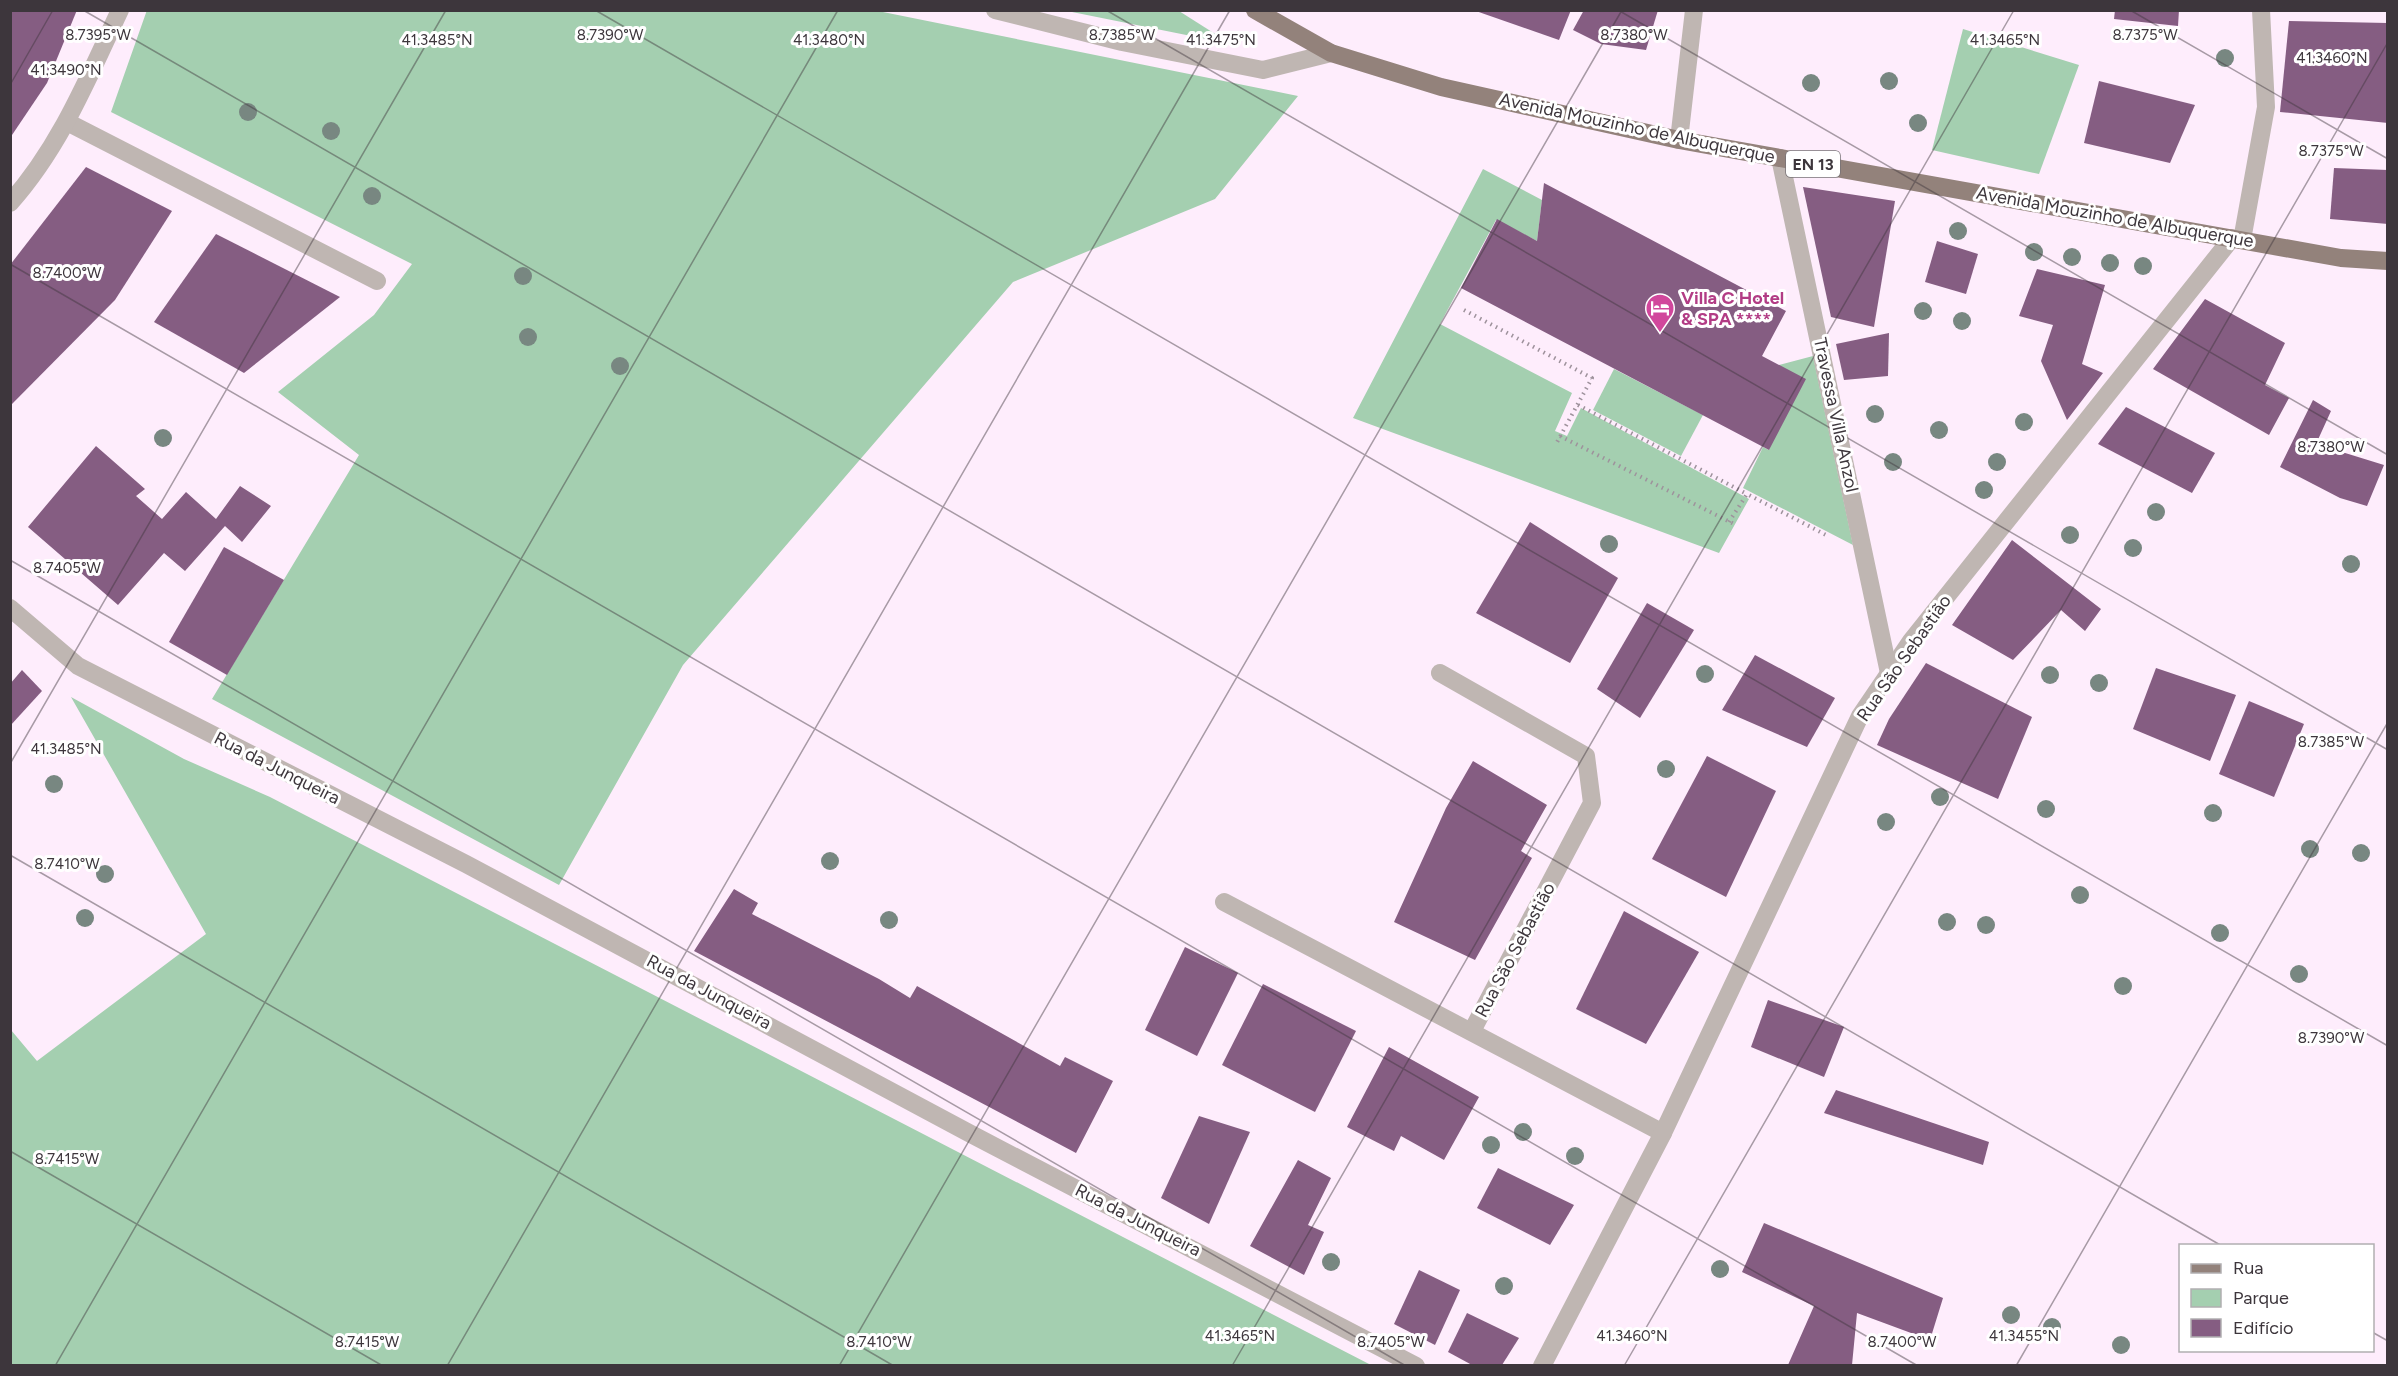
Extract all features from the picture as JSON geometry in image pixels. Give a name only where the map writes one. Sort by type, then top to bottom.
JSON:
[{"type":"main road","name":"Avenida Mouzinho de Albuquerque","points":[[1255,10],[1331,53],[1441,87],[1679,140],[2341,258],[2388,261]]},
{"type":"street","points":[[10,203],[26,185],[67,122],[120,10]]},
{"type":"street","points":[[995,10],[1122,42],[1263,70],[1331,53]]},
{"type":"street","points":[[1679,140],[1694,10]]},
{"type":"street","points":[[2237,239],[2266,107],[2261,10]]},
{"type":"street","points":[[67,122],[377,281]]},
{"type":"street","name":"Travessa Villa Anzol","points":[[1780,158],[1866,553],[1889,673]]},
{"type":"street","name":"Rua São Sebastião","points":[[1542,1365],[1663,1133],[1860,716],[1911,641],[2237,239]]},
{"type":"street","name":"Rua da Junqueira","points":[[10,608],[78,666],[466,864],[980,1138],[1416,1365]]},
{"type":"street","name":"Rua São Sebastião","points":[[1440,672],[1586,756],[1592,803],[1472,1031]]},
{"type":"street","name":"Rua São Sebastião","points":[[1224,902],[1663,1133]]},
{"type":"path","points":[[1464,310],[1592,378],[1556,444]]},
{"type":"path","points":[[1578,405],[1747,494],[1866,553]]},
{"type":"path","points":[[1560,436],[1734,524]]},
{"type":"path","points":[[1729,522],[1747,494]]},
{"type":"green space","points":[[147,10],[878,11],[1298,96],[1215,199],[1013,282],[683,665],[559,885],[212,699],[359,455],[278,392],[374,315],[412,264],[111,112]]},
{"type":"green space","points":[[1067,11],[1179,11],[1231,44]]},
{"type":"green space","points":[[1963,29],[2079,65],[2039,174],[1932,150]]},
{"type":"green space","points":[[1483,169],[1542,200],[1537,241],[1496,220],[1440,324],[1572,393],[1555,431],[1567,436],[1581,408],[1749,499],[1719,553],[1353,418]]},
{"type":"green space","points":[[1813,356],[1853,545],[1743,488],[1763,447],[1769,450],[1779,365]]},
{"type":"green space","points":[[1614,369],[1703,415],[1681,456],[1593,410]]},
{"type":"green space","points":[[71,697],[184,759],[270,797],[1371,1365],[11,1365],[11,1030],[37,1061],[206,934]]},
{"type":"building","points":[[10,10],[77,10],[47,83],[10,138]]},
{"type":"building","points":[[1473,10],[1571,10],[1559,40]]},
{"type":"building","points":[[1584,10],[1658,10],[1646,50],[1601,44],[1573,30]]},
{"type":"building","points":[[2115,10],[2179,10],[2178,26],[2114,19]]},
{"type":"building","points":[[2289,21],[2388,23],[2388,123],[2280,112]]},
{"type":"building","points":[[2099,81],[2195,105],[2170,163],[2084,143]]},
{"type":"building","points":[[86,167],[172,211],[115,300],[10,406],[10,265]]},
{"type":"building","points":[[2334,168],[2388,170],[2388,224],[2330,219]]},
{"type":"building","name":"Villa C Hotel & SPA ****","points":[[1544,183],[1786,311],[1762,356],[1806,379],[1769,450],[1461,288],[1497,219],[1537,241]]},
{"type":"building","points":[[1803,187],[1895,201],[1874,327],[1831,317]]},
{"type":"building","points":[[216,234],[340,297],[244,373],[154,322]]},
{"type":"building","points":[[1937,241],[1978,254],[1966,294],[1925,282]]},
{"type":"building","points":[[2037,269],[2105,285],[2082,364],[2103,373],[2067,420],[2041,361],[2053,325],[2019,316]]},
{"type":"building","points":[[2205,299],[2285,343],[2265,385],[2289,398],[2269,435],[2153,369]]},
{"type":"building","points":[[1889,333],[1888,376],[1844,380],[1836,344]]},
{"type":"building","points":[[2313,400],[2331,411],[2316,444],[2384,465],[2367,506],[2340,498],[2280,467]]},
{"type":"building","points":[[2126,407],[2215,453],[2192,493],[2098,444]]},
{"type":"building","points":[[96,446],[145,489],[136,496],[162,519],[186,492],[216,519],[240,486],[271,506],[242,542],[225,526],[185,571],[164,553],[118,605],[28,527]]},
{"type":"building","points":[[1530,522],[1618,578],[1570,663],[1476,613]]},
{"type":"building","points":[[2012,540],[2101,609],[2085,631],[2061,610],[2013,660],[1952,625]]},
{"type":"building","points":[[224,547],[284,580],[227,675],[169,642]]},
{"type":"building","points":[[1647,603],[1694,630],[1640,718],[1597,689]]},
{"type":"building","points":[[1755,655],[1835,698],[1807,747],[1722,710]]},
{"type":"building","points":[[1926,663],[2032,717],[1998,799],[1877,745],[1889,719]]},
{"type":"building","points":[[2156,668],[2236,695],[2210,761],[2133,729]]},
{"type":"building","points":[[22,670],[42,691],[10,726],[10,684]]},
{"type":"building","points":[[2249,701],[2304,724],[2274,797],[2219,774]]},
{"type":"building","points":[[1707,756],[1776,791],[1726,897],[1652,859]]},
{"type":"building","points":[[1473,761],[1547,805],[1521,851],[1532,858],[1475,960],[1394,922],[1446,808]]},
{"type":"building","points":[[734,889],[758,903],[752,914],[879,979],[910,998],[917,986],[1060,1066],[1065,1057],[1113,1081],[1076,1153],[694,951]]},
{"type":"building","points":[[1624,911],[1699,952],[1646,1044],[1576,1009]]},
{"type":"building","points":[[1185,947],[1238,973],[1197,1056],[1145,1030]]},
{"type":"building","points":[[1263,984],[1356,1031],[1315,1112],[1222,1065]]},
{"type":"building","points":[[1768,1000],[1844,1027],[1824,1077],[1751,1047]]},
{"type":"building","points":[[1389,1047],[1479,1097],[1444,1160],[1401,1136],[1394,1151],[1347,1127]]},
{"type":"building","points":[[1836,1090],[1989,1142],[1983,1165],[1824,1113]]},
{"type":"building","points":[[1199,1116],[1250,1132],[1209,1224],[1161,1198]]},
{"type":"building","points":[[1298,1160],[1331,1178],[1308,1225],[1324,1232],[1304,1275],[1250,1246]]},
{"type":"building","points":[[1498,1168],[1574,1205],[1550,1245],[1477,1208]]},
{"type":"building","points":[[1764,1223],[1943,1298],[1930,1340],[1857,1313],[1852,1365],[1788,1365],[1814,1306],[1742,1272]]},
{"type":"building","points":[[1419,1270],[1460,1290],[1435,1345],[1394,1324]]},
{"type":"building","points":[[1467,1313],[1519,1338],[1502,1365],[1472,1365],[1448,1352]]},
{"type":"place","name":"Villa C Hotel & SPA ****","points":[[1660,334]]}]
